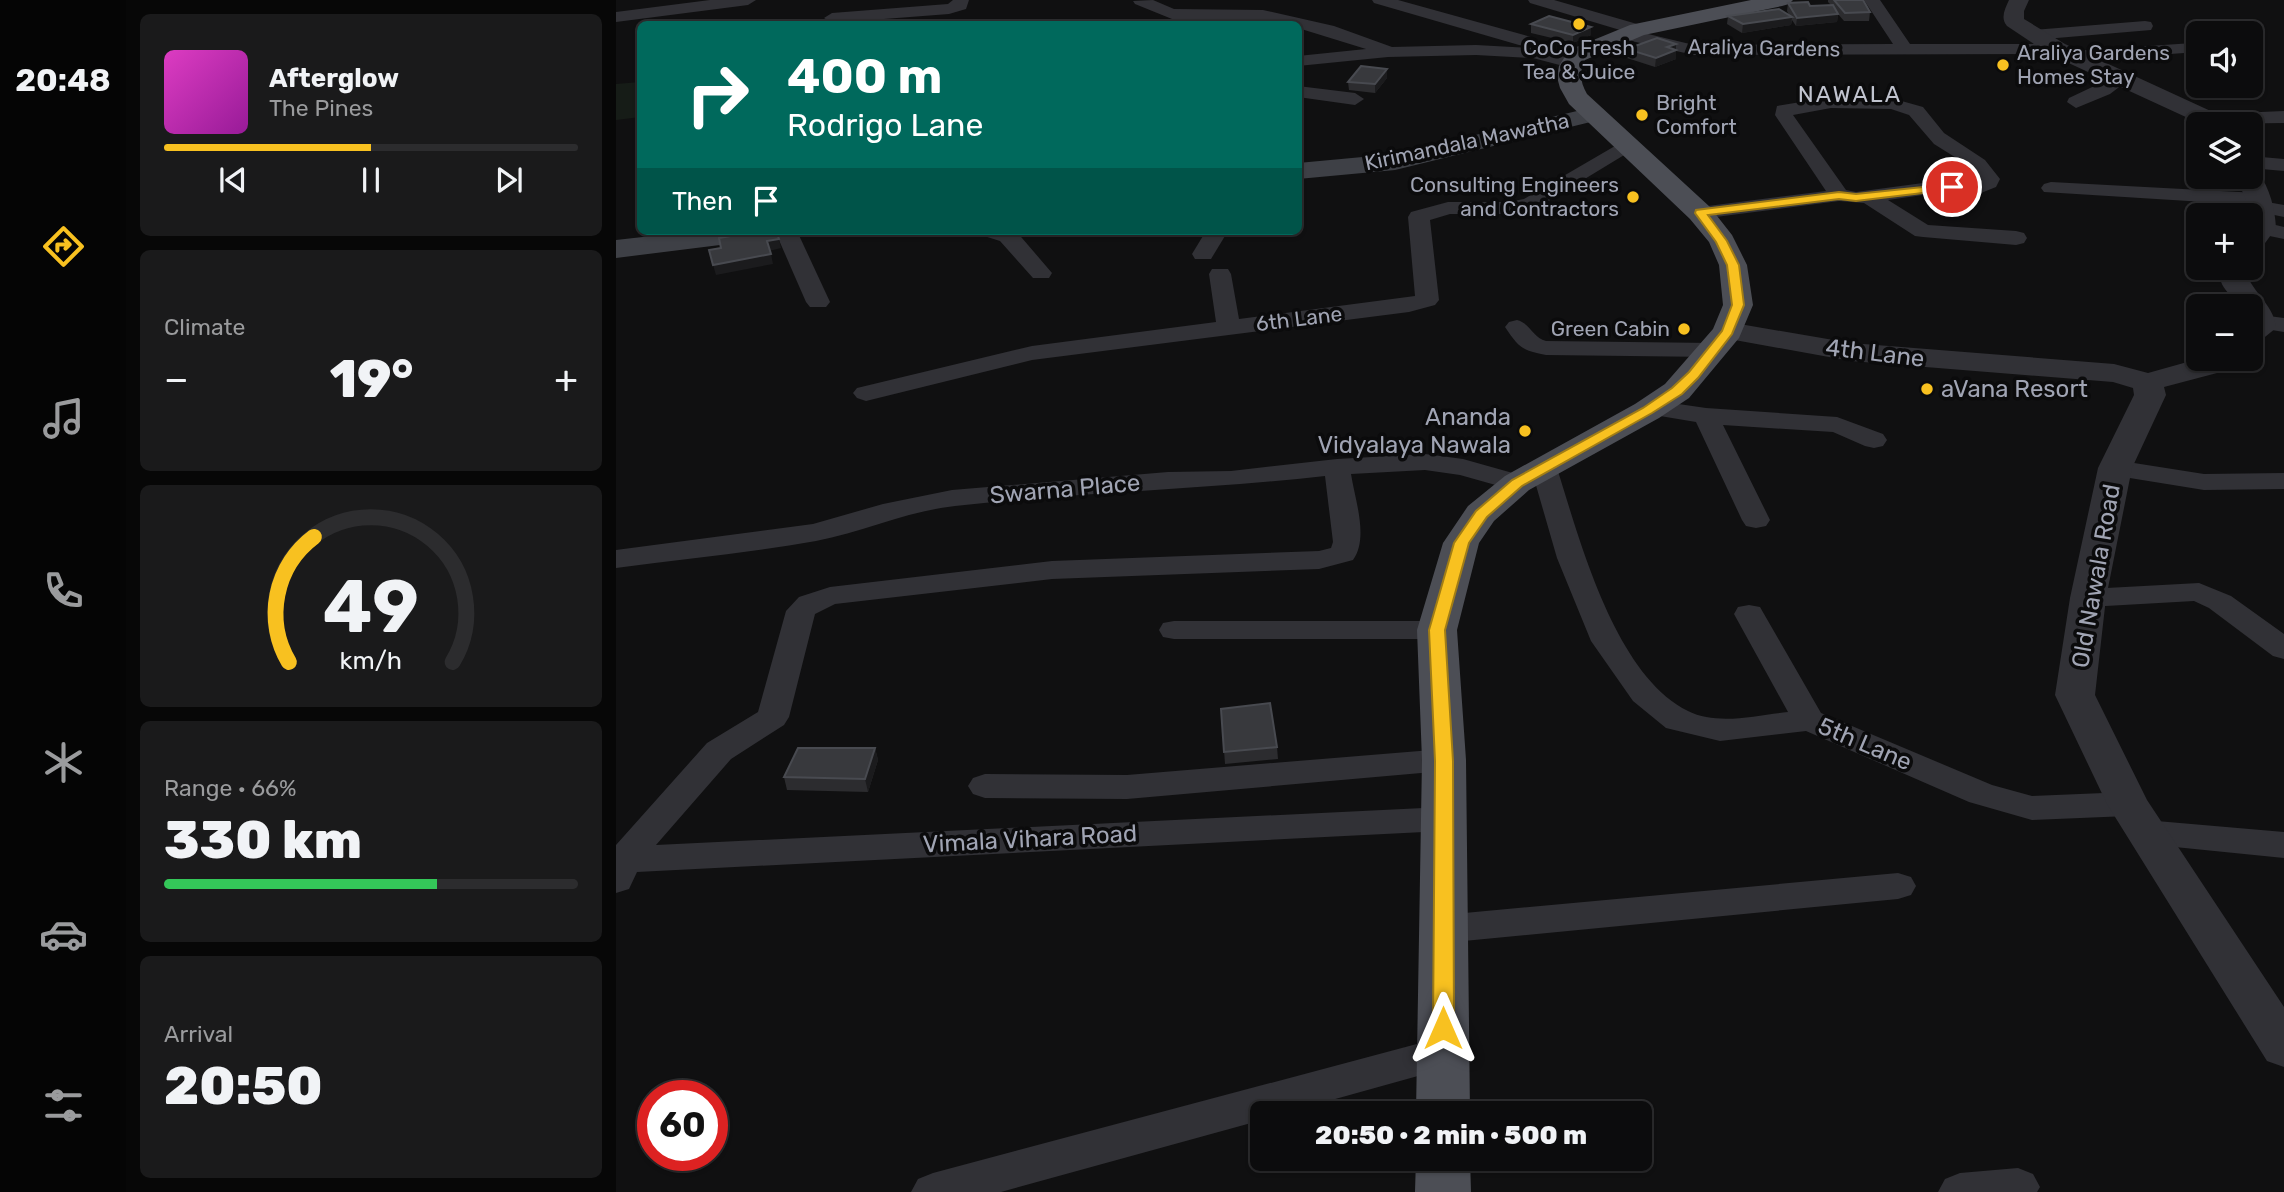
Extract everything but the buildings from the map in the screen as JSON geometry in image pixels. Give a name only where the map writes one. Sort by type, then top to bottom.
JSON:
[{"type":"main road","points":[[1443,1101],[1444,761],[1437,630],[1461,543],[1482,514],[1530,475],[1677,391],[1721,341],[1738,305],[1733,265],[1722,241],[1700,213],[1594,114],[1569,86],[1568,74],[1574,59],[1631,32],[1782,0]]},
{"type":"main road","name":"Kirimandala Mawatha","points":[[1302,171],[1395,162],[1594,114]]},
{"type":"main road","points":[[616,249],[733,235]]},
{"type":"main road","points":[[1443,1171],[1443,1192]]},
{"type":"street","points":[[616,17],[748,0]]},
{"type":"street","points":[[832,18],[949,9],[960,6],[961,0]]},
{"type":"street","points":[[1380,0],[1574,59]]},
{"type":"street","name":"Araliya Gardens","points":[[1536,0],[1694,50],[2065,53],[2186,48]]},
{"type":"street","points":[[1872,0],[1906,50]]},
{"type":"street","points":[[2019,0],[2014,11],[2014,22],[2034,35],[2065,53],[2196,112]]},
{"type":"street","points":[[1141,1],[1172,14],[1263,15],[1289,21]]},
{"type":"street","points":[[1302,24],[1328,30],[1390,52]]},
{"type":"street","points":[[2034,35],[2145,26]]},
{"type":"street","points":[[1302,61],[1390,52],[1521,52],[1574,59]]},
{"type":"street","points":[[2076,102],[2105,90],[2122,78]]},
{"type":"street","points":[[1302,92],[1355,99]]},
{"type":"street","points":[[1899,105],[1925,93]]},
{"type":"street","points":[[1700,213],[1839,195],[1867,196],[1923,189],[1981,187],[1990,179],[1973,158],[1941,141],[1916,111],[1899,105],[1812,105],[1784,110],[1784,115],[1839,195]]},
{"type":"street","points":[[2263,119],[2284,117]]},
{"type":"street","points":[[2263,134],[2284,135]]},
{"type":"street","name":"6th Lane","points":[[866,393],[1032,353],[1409,305],[1427,300],[1419,217],[1448,208],[1508,208],[1530,204],[1627,145]]},
{"type":"street","points":[[2263,163],[2284,164]]},
{"type":"street","points":[[2051,188],[2264,214]]},
{"type":"street","points":[[1867,196],[1923,232],[2016,238]]},
{"type":"street","points":[[788,235],[818,302]]},
{"type":"street","points":[[1006,235],[1041,273]]},
{"type":"street","points":[[1203,254],[1215,235]]},
{"type":"street","points":[[1220,274],[1229,328]]},
{"type":"street","points":[[2233,280],[2255,304],[2265,327]]},
{"type":"street","points":[[1517,327],[1532,345],[1546,348],[1721,341]]},
{"type":"street","name":"4th Lane","points":[[1721,341],[2114,373],[2148,382]]},
{"type":"street","points":[[2148,382],[2194,371]]},
{"type":"street","name":"Old Nawala Road","points":[[2148,382],[2150,395],[2115,468],[2088,598],[2076,695],[2136,818],[2284,1047]]},
{"type":"street","points":[[1651,408],[1706,416],[1837,425],[1874,440]]},
{"type":"street","points":[[1706,416],[1756,520]]},
{"type":"street","name":"Swarna Place","points":[[616,559],[816,532],[883,512],[952,498],[1168,480],[1231,479],[1337,467],[1424,462],[1530,475]]},
{"type":"street","points":[[619,866],[719,751],[773,717],[801,611],[810,603],[830,596],[1052,570],[1319,560],[1343,554],[1347,542],[1337,467]]},
{"type":"street","points":[[2115,468],[2204,482],[2284,481]]},
{"type":"street","name":"5th Lane","points":[[1530,475],[1571,558],[1606,641],[1644,694],[1678,720],[1720,730],[1809,720],[1980,794],[2032,808],[2136,818],[2284,845]]},
{"type":"street","points":[[2088,598],[2199,592],[2220,602],[2284,649]]},
{"type":"street","points":[[1749,614],[1809,720]]},
{"type":"street","points":[[1174,630],[1437,630]]},
{"type":"street","points":[[985,786],[1127,787],[1444,761]]},
{"type":"street","name":"Vimala Vihara Road","points":[[619,866],[1444,819]]},
{"type":"street","points":[[1444,929],[1898,886]]},
{"type":"street","points":[[933,1192],[1443,1053]]},
{"type":"street","points":[[1961,1192],[2018,1187]]},
{"type":"shaded area","points":[[637,82],[637,117],[616,120],[616,84]]},
{"type":"place","name":"CoCo Fresh Tea & Juice","points":[[1579,24]]},
{"type":"place","name":"Araliya Gardens Homes Stay","points":[[2003,65]]},
{"type":"place","name":"Bright Comfort","points":[[1642,115]]},
{"type":"place","name":"Consulting Engineers and Contractors","points":[[1633,197]]},
{"type":"place","name":"Green Cabin","points":[[1684,329]]},
{"type":"place","name":"aVana Resort","points":[[1927,389]]},
{"type":"place","name":"Ananda Vidyalaya Nawala","points":[[1525,431]]},
{"type":"district","name":"NAWALA","points":[[1850,94]]},
{"type":"route","points":[[1443,1028],[1444,761],[1437,630],[1461,543],[1482,514],[1517,483],[1647,411],[1677,391],[1728,331],[1738,305],[1733,265],[1722,241],[1700,213],[1839,195],[1856,198],[1952,187]]}]
